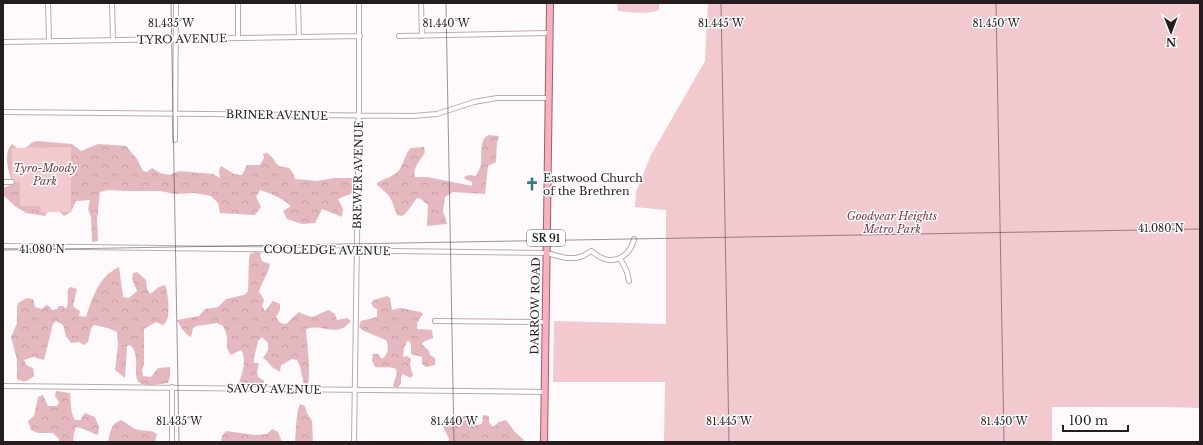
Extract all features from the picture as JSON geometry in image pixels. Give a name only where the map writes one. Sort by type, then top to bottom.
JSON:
[{"type":"main road","name":"DARROW ROAD","points":[[544,442],[550,3]]},
{"type":"street","points":[[48,3],[49,41]]},
{"type":"street","points":[[112,3],[113,40]]},
{"type":"street","points":[[175,140],[177,39],[176,3]]},
{"type":"street","points":[[238,3],[238,38]]},
{"type":"street","points":[[298,3],[299,37]]},
{"type":"street","name":"BREWER AVENUE","points":[[354,442],[360,3]]},
{"type":"street","points":[[421,3],[422,36]]},
{"type":"street","points":[[399,36],[550,34]]},
{"type":"street","name":"TYRO AVENUE","points":[[3,42],[360,36]]},
{"type":"street","name":"BRINER AVENUE","points":[[3,112],[359,116],[430,115],[450,111],[474,102],[491,99],[514,97],[548,98]]},
{"type":"street","points":[[3,182],[12,182]]},
{"type":"street","points":[[629,281],[627,272],[620,258],[628,252],[634,239]]},
{"type":"street","name":"COOLEDGE AVENUE","points":[[3,246],[546,253],[566,258],[576,258],[591,251],[606,259],[613,260],[620,258]]},
{"type":"street","points":[[435,321],[545,322]]},
{"type":"street","name":"SAVOY AVENUE","points":[[3,386],[544,392]]},
{"type":"street","points":[[172,387],[172,442]]},
{"type":"green space","points":[[617,3],[659,3],[659,10],[644,13],[618,11]]},
{"type":"green space","name":"Goodyear Heights Metro Park","points":[[708,3],[1200,3],[1200,408],[1052,407],[1052,442],[664,442],[665,382],[553,382],[554,321],[666,324],[666,210],[635,207],[636,192],[651,155],[705,61]]},
{"type":"green space","points":[[489,135],[499,136],[497,142],[496,162],[488,166],[485,194],[453,192],[445,197],[443,211],[447,224],[427,226],[428,205],[421,199],[417,198],[406,213],[402,216],[397,215],[390,198],[377,185],[377,183],[398,172],[411,148],[424,147],[425,152],[416,167],[414,173],[415,177],[427,177],[472,186],[472,182],[464,177],[469,175],[476,176],[481,164],[482,143]]},
{"type":"green space","points":[[37,141],[72,144],[81,151],[98,144],[126,146],[137,159],[143,171],[147,172],[152,168],[160,173],[169,175],[179,171],[213,174],[220,178],[219,170],[221,166],[234,174],[242,175],[247,165],[260,165],[264,158],[263,154],[267,153],[277,164],[289,168],[295,179],[317,181],[334,178],[355,178],[353,193],[338,199],[343,209],[342,217],[322,209],[315,223],[302,224],[287,219],[283,211],[291,206],[288,203],[277,196],[260,190],[256,197],[261,207],[255,215],[220,213],[218,203],[211,196],[195,193],[175,194],[160,191],[108,190],[100,192],[97,220],[98,241],[92,242],[91,217],[88,209],[90,200],[76,201],[71,212],[64,216],[60,212],[49,210],[45,216],[26,213],[15,206],[3,195],[3,188],[13,184],[7,164],[7,153],[9,148],[12,144],[22,152],[31,143]]},
{"type":"green space","name":"Tyro-Moody Park","points":[[71,147],[71,212],[41,212],[40,206],[20,206],[20,182],[12,182],[12,148]]},
{"type":"green space","points":[[255,252],[261,253],[260,256],[262,261],[270,264],[259,291],[264,300],[262,306],[265,311],[273,301],[280,304],[280,310],[276,317],[280,323],[286,324],[299,312],[312,317],[329,310],[335,314],[337,320],[347,318],[351,321],[340,329],[335,330],[319,328],[306,329],[309,364],[308,384],[304,385],[300,366],[297,360],[292,359],[281,365],[280,372],[272,367],[263,358],[268,350],[268,343],[262,337],[258,341],[254,363],[259,363],[257,372],[258,377],[264,381],[262,386],[238,387],[244,363],[243,354],[241,350],[231,355],[229,353],[227,348],[227,336],[223,326],[217,323],[197,326],[193,328],[191,337],[185,332],[177,320],[199,316],[205,309],[218,307],[226,299],[244,295],[248,292],[250,254]]},
{"type":"green space","points":[[119,267],[123,297],[129,298],[137,291],[132,279],[133,273],[137,272],[146,280],[147,289],[150,294],[159,287],[165,285],[168,302],[167,321],[163,325],[156,322],[144,329],[144,364],[142,370],[143,376],[151,377],[158,368],[170,367],[168,383],[150,385],[140,383],[137,380],[134,349],[130,345],[127,346],[125,378],[115,370],[118,346],[117,332],[108,328],[94,325],[91,329],[88,342],[84,345],[79,342],[71,343],[66,336],[63,325],[56,321],[53,324],[44,360],[33,357],[24,360],[26,365],[33,368],[34,376],[26,381],[17,379],[17,360],[11,337],[17,323],[18,303],[27,298],[33,299],[35,307],[42,309],[46,305],[52,310],[57,309],[59,306],[63,306],[66,309],[68,289],[71,287],[77,289],[73,306],[80,311],[79,316],[86,317],[97,288],[106,276]]},
{"type":"green space","points":[[387,296],[390,298],[392,310],[400,308],[421,312],[423,314],[417,323],[417,329],[432,330],[433,338],[423,342],[422,344],[429,351],[430,355],[435,358],[435,365],[426,367],[422,364],[422,357],[411,354],[411,344],[408,340],[404,348],[403,357],[407,356],[411,359],[410,365],[413,376],[410,378],[403,374],[401,377],[401,384],[397,388],[393,386],[397,373],[396,369],[389,367],[375,367],[372,361],[373,354],[378,354],[382,359],[386,354],[388,345],[386,340],[364,331],[359,327],[361,321],[377,317],[377,309],[374,308],[371,303],[374,300]]},
{"type":"green space","points":[[56,391],[70,393],[71,410],[75,420],[81,420],[85,413],[95,417],[99,427],[98,435],[76,427],[73,442],[59,442],[59,439],[53,433],[38,433],[31,430],[28,421],[34,416],[38,397],[43,395],[48,406],[57,406],[59,402],[55,396]]},
{"type":"green space","points":[[300,404],[305,406],[312,421],[313,442],[295,442],[297,417]]},
{"type":"green space","points":[[483,415],[489,416],[489,422],[493,427],[499,422],[506,420],[514,431],[524,440],[523,442],[448,442],[449,439],[443,426],[468,419],[477,425],[482,424]]},
{"type":"green space","points":[[121,420],[135,429],[155,432],[157,434],[155,442],[108,442],[113,426]]},
{"type":"green space","points":[[272,429],[278,432],[282,442],[221,442],[222,436],[226,431],[255,435],[267,434]]},
{"type":"place","name":"Eastwood Church of the Brethren","points":[[532,184]]}]
